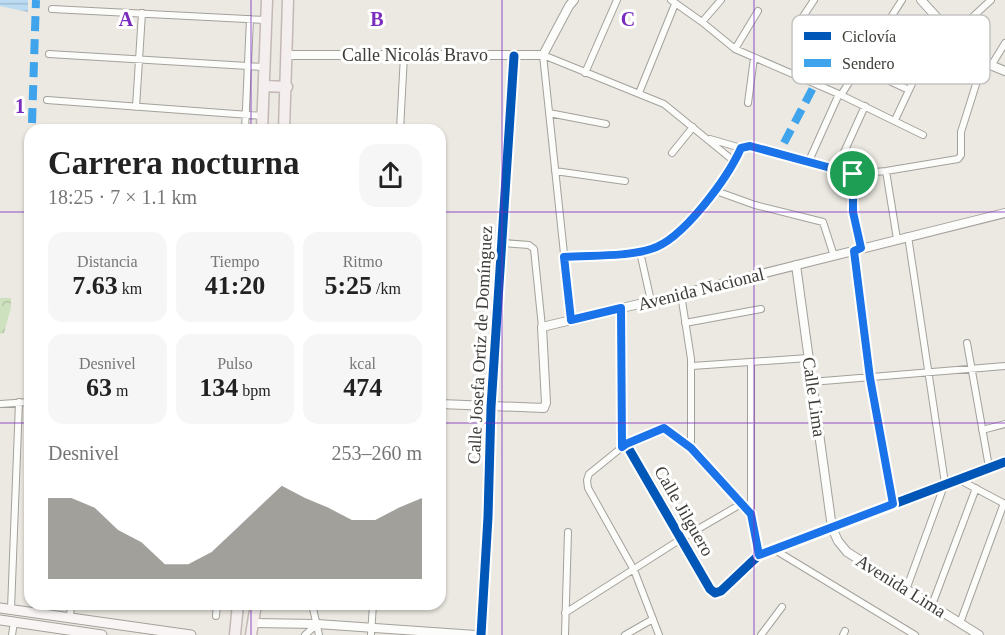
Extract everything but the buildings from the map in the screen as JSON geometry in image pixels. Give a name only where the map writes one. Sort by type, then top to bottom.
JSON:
[{"type":"main road","points":[[262,124],[267,0]]},
{"type":"main road","points":[[284,124],[288,0]]},
{"type":"main road","points":[[264,86],[287,87]]},
{"type":"main road","points":[[0,608],[191,635]]},
{"type":"main road","points":[[235,635],[237,610]]},
{"type":"main road","points":[[251,635],[255,610]]},
{"type":"main road","points":[[0,620],[102,635]]},
{"type":"street","points":[[571,320],[543,55],[574,0]]},
{"type":"street","points":[[585,73],[617,0]]},
{"type":"street","points":[[702,22],[721,0]]},
{"type":"street","points":[[804,15],[814,0]]},
{"type":"street","points":[[892,15],[902,0]]},
{"type":"street","points":[[921,0],[935,15]]},
{"type":"street","points":[[975,15],[991,0]]},
{"type":"street","points":[[639,93],[673,2],[702,22],[735,50],[792,74]]},
{"type":"street","points":[[51,9],[266,20]]},
{"type":"street","points":[[735,50],[758,11]]},
{"type":"street","points":[[136,107],[142,14]]},
{"type":"street","points":[[245,124],[250,19]]},
{"type":"street","points":[[990,60],[1005,43]]},
{"type":"street","points":[[49,54],[264,67]]},
{"type":"street","name":"Calle Nicolás Bravo","points":[[287,55],[543,55]]},
{"type":"street","points":[[400,124],[404,55]]},
{"type":"street","points":[[543,55],[664,104],[735,162]]},
{"type":"street","name":"Calle Josefa Ortiz de Domínguez","points":[[481,635],[488,517],[491,407],[514,56]]},
{"type":"street","points":[[748,103],[754,58]]},
{"type":"street","points":[[990,65],[1005,70]]},
{"type":"street","points":[[816,84],[923,135]]},
{"type":"street","points":[[808,163],[847,84]]},
{"type":"street","points":[[895,84],[909,90]]},
{"type":"street","points":[[895,120],[912,84]]},
{"type":"street","points":[[707,138],[741,148],[755,146],[853,174],[886,171],[960,157],[961,132],[979,84]]},
{"type":"street","points":[[47,100],[263,116]]},
{"type":"street","points":[[836,170],[865,106]]},
{"type":"street","points":[[549,113],[606,124]]},
{"type":"street","points":[[672,153],[693,127]]},
{"type":"street","points":[[564,257],[640,252],[654,249],[669,240],[716,191],[735,162],[741,148]]},
{"type":"street","points":[[555,171],[625,181]]},
{"type":"street","points":[[886,171],[897,239]]},
{"type":"street","points":[[853,174],[853,212],[870,378],[893,504]]},
{"type":"street","points":[[716,191],[755,205],[823,222],[834,256]]},
{"type":"street","name":"Avenida Nacional","points":[[542,327],[1005,213]]},
{"type":"street","points":[[906,590],[945,483],[909,236]]},
{"type":"street","points":[[446,404],[544,408],[546,403],[542,327],[534,249],[529,245],[502,243]]},
{"type":"street","points":[[640,252],[651,301]]},
{"type":"street","name":"Calle Lima","points":[[796,266],[832,528]]},
{"type":"street","points":[[681,294],[692,366],[691,448]]},
{"type":"street","name":"Calle Jilguero","points":[[621,308],[624,446],[710,589],[715,593],[721,591],[759,555]]},
{"type":"street","points":[[685,323],[761,309]]},
{"type":"street","points":[[967,343],[989,467]]},
{"type":"street","points":[[692,366],[808,358]]},
{"type":"street","points":[[751,362],[751,514],[759,555],[1005,462]]},
{"type":"street","points":[[811,382],[1005,366]]},
{"type":"street","points":[[12,609],[19,402]]},
{"type":"street","points":[[0,404],[24,402]]},
{"type":"street","points":[[982,430],[1005,424]]},
{"type":"street","points":[[659,635],[634,570],[588,488],[589,474],[624,446],[664,428],[691,448],[751,514]]},
{"type":"street","points":[[957,479],[1004,504],[960,623]]},
{"type":"street","points":[[932,605],[976,488]]},
{"type":"street","points":[[565,613],[681,539],[741,504]]},
{"type":"street","name":"Avenida Lima","points":[[832,528],[846,552],[979,635]]},
{"type":"street","points":[[565,635],[568,532]]},
{"type":"street","points":[[775,550],[915,635]]},
{"type":"street","points":[[762,635],[782,607]]},
{"type":"street","points":[[70,617],[71,610]]},
{"type":"street","points":[[216,610],[216,616]]},
{"type":"street","points":[[314,610],[319,635]]},
{"type":"street","points":[[371,632],[373,610]]},
{"type":"street","points":[[625,635],[653,619]]},
{"type":"street","points":[[12,635],[14,622]]},
{"type":"street","points":[[254,623],[317,624],[371,632],[476,635]]},
{"type":"street","points":[[305,635],[317,624]]},
{"type":"green space","points":[[0,298],[11,298],[11,307],[4,333],[0,334]]},
{"type":"water","points":[[0,0],[28,0],[28,12],[0,6]]},
{"type":"marked path","points":[[32,123],[36,0]]},
{"type":"marked path","points":[[784,143],[815,84]]},
{"type":"cycle path","points":[[481,635],[488,517],[491,407],[514,56]]},
{"type":"cycle path","points":[[626,444],[710,589],[715,593],[721,591],[759,555],[1005,462]]},
{"type":"route","points":[[755,146],[853,174],[853,212],[861,248],[854,251],[870,378],[893,504],[759,555],[751,514],[691,448],[667,429],[660,428],[622,447],[621,308],[571,320],[564,257],[640,252],[654,249],[669,240],[716,191],[735,162],[741,148],[755,146]]}]
